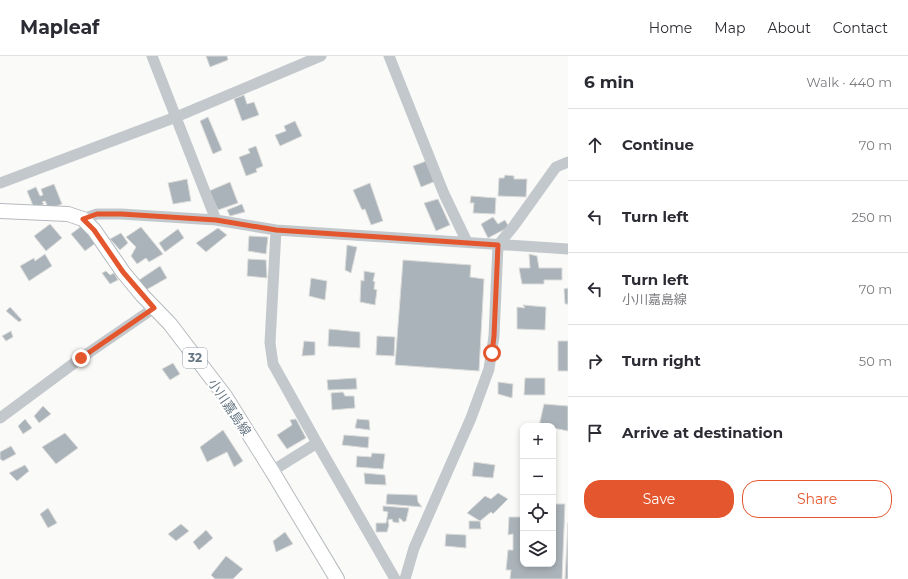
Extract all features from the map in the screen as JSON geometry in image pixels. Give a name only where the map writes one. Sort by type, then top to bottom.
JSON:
[{"type":"main road","points":[[0,211],[68,214],[83,219]]},
{"type":"main road","name":"小川嘉島線","points":[[83,219],[94,230],[123,272],[170,324],[225,396],[337,579]]},
{"type":"street","points":[[152,56],[216,220]]},
{"type":"street","points":[[0,183],[176,117],[321,56]]},
{"type":"street","points":[[390,56],[444,194],[467,242]]},
{"type":"street","points":[[406,579],[414,548],[471,418],[489,369],[494,336],[498,245],[513,227],[556,167],[568,162]]},
{"type":"street","points":[[83,219],[97,214],[121,214],[216,220],[276,230],[568,249]]},
{"type":"street","points":[[276,230],[270,343],[273,364],[395,579]]},
{"type":"street","points":[[0,418],[81,358],[154,308]]},
{"type":"street","points":[[272,471],[317,443]]},
{"type":"building","points":[[206,56],[227,56],[228,60],[210,67]]},
{"type":"building","points":[[244,95],[247,104],[254,102],[259,115],[242,121],[234,99]]},
{"type":"building","points":[[208,117],[222,150],[213,154],[200,121]]},
{"type":"building","points":[[295,121],[302,136],[280,146],[275,135],[286,131],[284,126]]},
{"type":"building","points":[[256,146],[263,166],[256,169],[257,172],[246,176],[239,157],[250,153],[248,149]]},
{"type":"building","points":[[429,160],[436,181],[421,187],[413,166]]},
{"type":"building","points":[[505,175],[514,176],[514,179],[527,179],[526,197],[498,196],[499,178],[504,178]]},
{"type":"building","points":[[187,179],[191,201],[173,204],[168,183]]},
{"type":"building","points":[[230,182],[238,203],[218,210],[209,191]]},
{"type":"building","points":[[370,183],[383,221],[371,225],[365,209],[362,210],[353,190]]},
{"type":"building","points":[[54,184],[62,204],[49,209],[45,201],[42,202],[44,204],[34,208],[27,191],[36,187],[40,196],[43,195],[41,189]]},
{"type":"building","points":[[471,196],[496,198],[495,214],[473,213],[474,203],[470,203]]},
{"type":"building","points":[[438,199],[450,225],[436,231],[424,203]]},
{"type":"building","points":[[242,204],[245,212],[230,216],[227,210]]},
{"type":"building","points":[[493,217],[498,224],[505,220],[509,227],[488,238],[481,224]]},
{"type":"building","points":[[50,224],[62,238],[46,251],[34,236]]},
{"type":"building","points":[[83,225],[97,242],[85,251],[71,234]]},
{"type":"building","points":[[141,227],[163,254],[149,262],[146,258],[137,264],[131,256],[136,247],[126,237]]},
{"type":"building","points":[[218,228],[227,235],[206,252],[196,243]]},
{"type":"building","points":[[178,229],[184,238],[165,252],[159,243]]},
{"type":"building","points":[[121,233],[128,243],[120,250],[110,239]]},
{"type":"building","points":[[249,236],[268,237],[266,254],[248,251]]},
{"type":"building","points":[[347,245],[357,247],[351,273],[345,270]]},
{"type":"building","points":[[45,254],[52,266],[29,281],[20,266],[34,258],[35,261]]},
{"type":"building","points":[[529,254],[537,256],[539,268],[562,268],[562,280],[544,280],[544,284],[522,284],[519,268],[530,268]]},
{"type":"building","points":[[248,259],[266,260],[267,278],[247,276]]},
{"type":"building","points":[[403,260],[471,265],[470,277],[484,279],[479,371],[395,365]]},
{"type":"building","points":[[160,266],[167,278],[146,290],[139,280]]},
{"type":"building","points":[[106,271],[110,275],[114,273],[118,280],[110,284],[102,273]]},
{"type":"building","points":[[364,271],[375,273],[373,281],[375,282],[374,289],[377,290],[375,305],[360,302],[361,280],[364,281]]},
{"type":"building","points":[[311,278],[327,281],[325,300],[309,296]]},
{"type":"building","points":[[568,288],[568,304],[565,304],[564,289]]},
{"type":"building","points":[[523,305],[546,307],[545,330],[517,329],[517,307],[525,308]]},
{"type":"building","points":[[10,307],[22,320],[19,322],[6,311]]},
{"type":"building","points":[[329,329],[360,332],[360,348],[328,346]]},
{"type":"building","points":[[11,331],[13,337],[6,341],[2,336]]},
{"type":"building","points":[[377,336],[395,337],[394,356],[376,355]]},
{"type":"building","points":[[304,341],[315,342],[315,355],[302,356]]},
{"type":"building","points":[[558,341],[568,341],[568,371],[558,371]]},
{"type":"building","points":[[173,363],[180,374],[170,380],[162,369]]},
{"type":"building","points":[[356,378],[357,389],[328,390],[327,380]]},
{"type":"building","points":[[525,378],[545,378],[545,395],[524,395]]},
{"type":"building","points":[[498,382],[513,384],[512,398],[498,394]]},
{"type":"building","points":[[343,392],[345,396],[354,396],[355,408],[332,410],[331,393]]},
{"type":"building","points":[[544,404],[568,406],[568,431],[556,429],[556,423],[540,423]]},
{"type":"building","points":[[43,406],[51,414],[39,423],[34,416]]},
{"type":"building","points":[[25,419],[32,428],[23,434],[18,426]]},
{"type":"building","points":[[296,419],[306,438],[287,449],[277,435],[292,425],[290,420]]},
{"type":"building","points":[[357,419],[369,420],[370,430],[355,428]]},
{"type":"building","points":[[223,430],[243,461],[234,467],[227,452],[207,462],[200,447]]},
{"type":"building","points":[[65,433],[78,448],[56,464],[42,447]]},
{"type":"building","points":[[344,435],[369,437],[368,448],[342,445]]},
{"type":"building","points":[[11,446],[16,454],[3,461],[0,459],[0,452]]},
{"type":"building","points":[[372,453],[385,454],[383,469],[356,467],[357,456],[371,457]]},
{"type":"building","points":[[474,462],[495,465],[493,478],[472,476]]},
{"type":"building","points":[[25,465],[29,471],[17,481],[9,473]]},
{"type":"building","points":[[364,473],[385,475],[386,485],[365,484]]},
{"type":"building","points":[[498,493],[508,499],[493,514],[491,512],[480,521],[467,513],[485,496],[491,499]]},
{"type":"building","points":[[387,494],[417,495],[418,502],[422,507],[386,504]]},
{"type":"building","points":[[556,504],[565,504],[562,579],[510,579],[511,570],[506,570],[508,550],[513,550],[513,534],[508,535],[509,517],[520,517],[520,567],[556,567]]},
{"type":"building","points":[[383,506],[409,508],[406,521],[403,522],[399,518],[399,523],[393,522],[392,519],[388,520],[389,525],[387,532],[376,532],[376,523],[386,523],[388,512],[383,511]]},
{"type":"building","points":[[48,508],[57,523],[48,528],[40,514]]},
{"type":"building","points":[[469,521],[480,521],[481,529],[469,529]]},
{"type":"building","points":[[568,523],[568,579],[565,579]]},
{"type":"building","points":[[181,524],[189,531],[176,541],[168,534]]},
{"type":"building","points":[[206,530],[213,538],[199,550],[193,542]]},
{"type":"building","points":[[285,532],[293,544],[276,552],[273,541]]},
{"type":"building","points":[[446,534],[466,535],[466,548],[445,546]]},
{"type":"building","points":[[226,556],[243,569],[233,579],[215,579],[211,575]]},
{"type":"route","points":[[81,358],[154,308],[123,272],[94,230],[83,219],[97,214],[121,214],[216,220],[276,230],[498,245],[492,353]]}]
